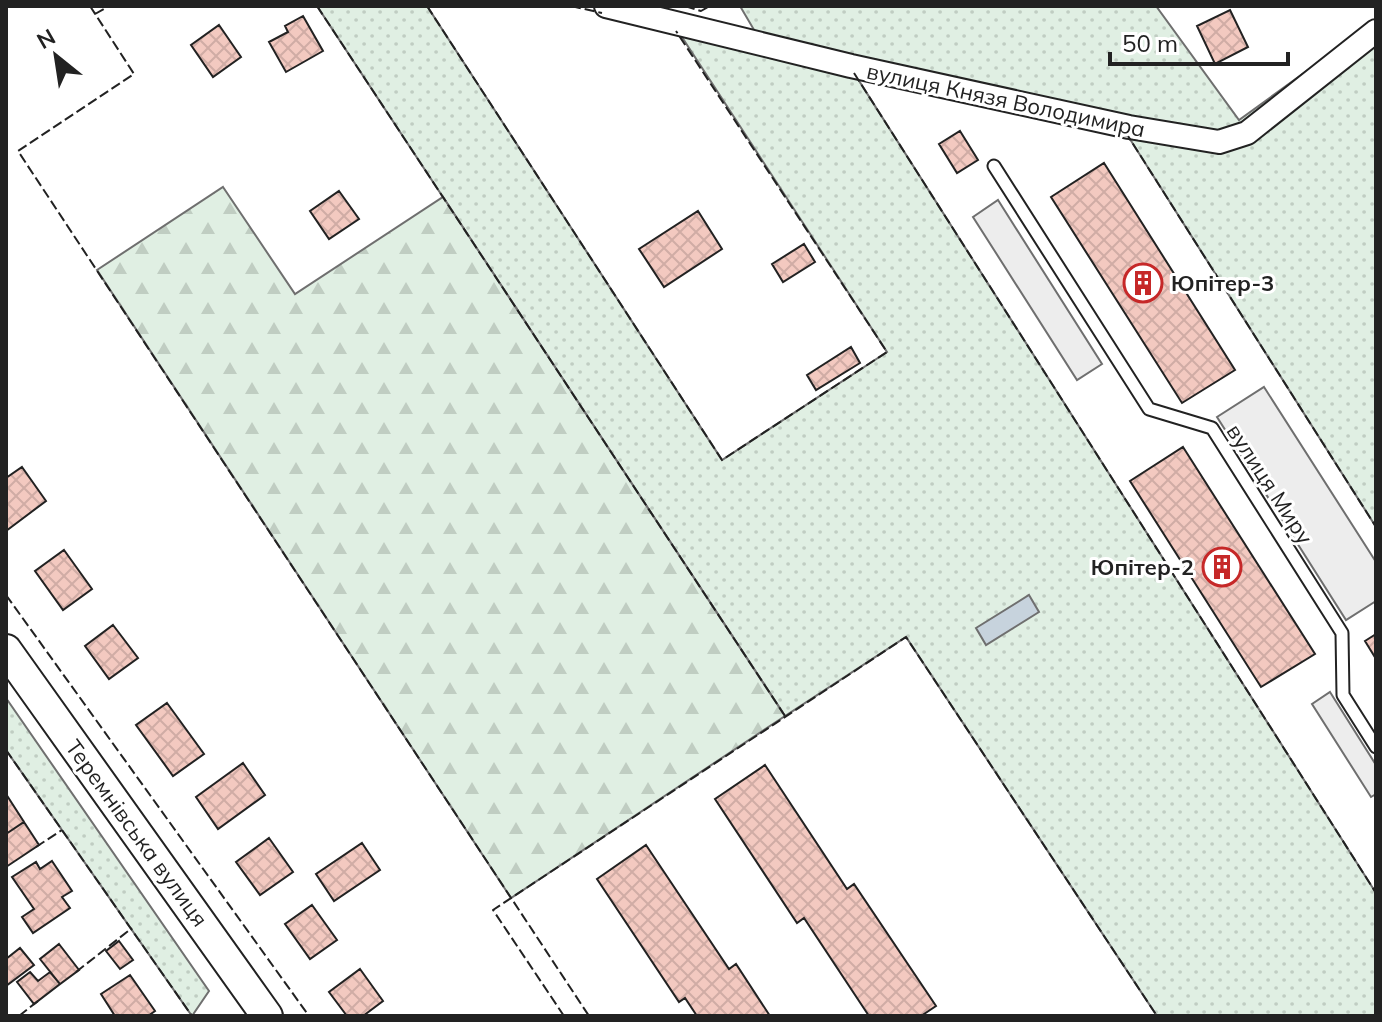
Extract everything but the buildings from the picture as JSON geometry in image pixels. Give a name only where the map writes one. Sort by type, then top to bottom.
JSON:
[{"type":"street","name":"вулиця Князя Володимира","points":[[606,6],[851,66],[1129,127],[1219,142],[1247,133],[1376,31]]},
{"type":"street","name":"Теремнівська вулиця","points":[[6,650],[267,1016]]},
{"type":"lane","name":"вулиця Миру","points":[[994,166],[1149,409],[1212,428],[1342,633],[1343,695],[1376,747]]},
{"type":"green space","points":[[317,6],[427,6],[722,460],[887,352],[678,31],[854,73],[1376,893],[1376,1016],[1157,1016],[906,637],[785,716]]},
{"type":"green space","points":[[740,6],[1156,6],[1239,120],[1376,21],[1376,527],[1128,136],[757,35]]},
{"type":"green space","points":[[223,187],[295,294],[443,197],[785,716],[511,898],[97,270]]},
{"type":"green space","points":[[6,698],[209,991],[192,1016],[6,750]]},
{"type":"shaded area","points":[[998,200],[1102,364],[1077,380],[973,217]]},
{"type":"shaded area","points":[[1264,387],[1376,562],[1376,601],[1346,620],[1217,417]]},
{"type":"shaded area","points":[[1029,595],[1039,612],[986,645],[976,628]]},
{"type":"shaded area","points":[[1330,692],[1376,765],[1376,794],[1371,797],[1312,704]]},
{"type":"fence","points":[[90,6],[134,74],[18,151],[589,1016]]},
{"type":"fence","points":[[95,14],[109,6]]},
{"type":"fence","points":[[317,6],[785,716]]},
{"type":"fence","points":[[427,6],[722,460],[887,352],[676,31]]},
{"type":"fence","points":[[571,6],[602,13]]},
{"type":"fence","points":[[685,6],[701,11],[710,6]]},
{"type":"fence","points":[[854,73],[1376,893]]},
{"type":"fence","points":[[1123,135],[1128,136],[1376,527]]},
{"type":"fence","points":[[6,595],[309,1016]]},
{"type":"fence","points":[[564,1016],[493,910],[906,637],[1157,1016]]},
{"type":"fence","points":[[6,750],[192,1016]]},
{"type":"fence","points":[[36,847],[62,830]]},
{"type":"fence","points":[[76,972],[132,928]]},
{"type":"fence","points":[[19,1016],[38,1001]]},
{"type":"place","name":"Юпітер-3","points":[[1143,283]]},
{"type":"place","name":"Юпітер-2","points":[[1222,567]]}]
